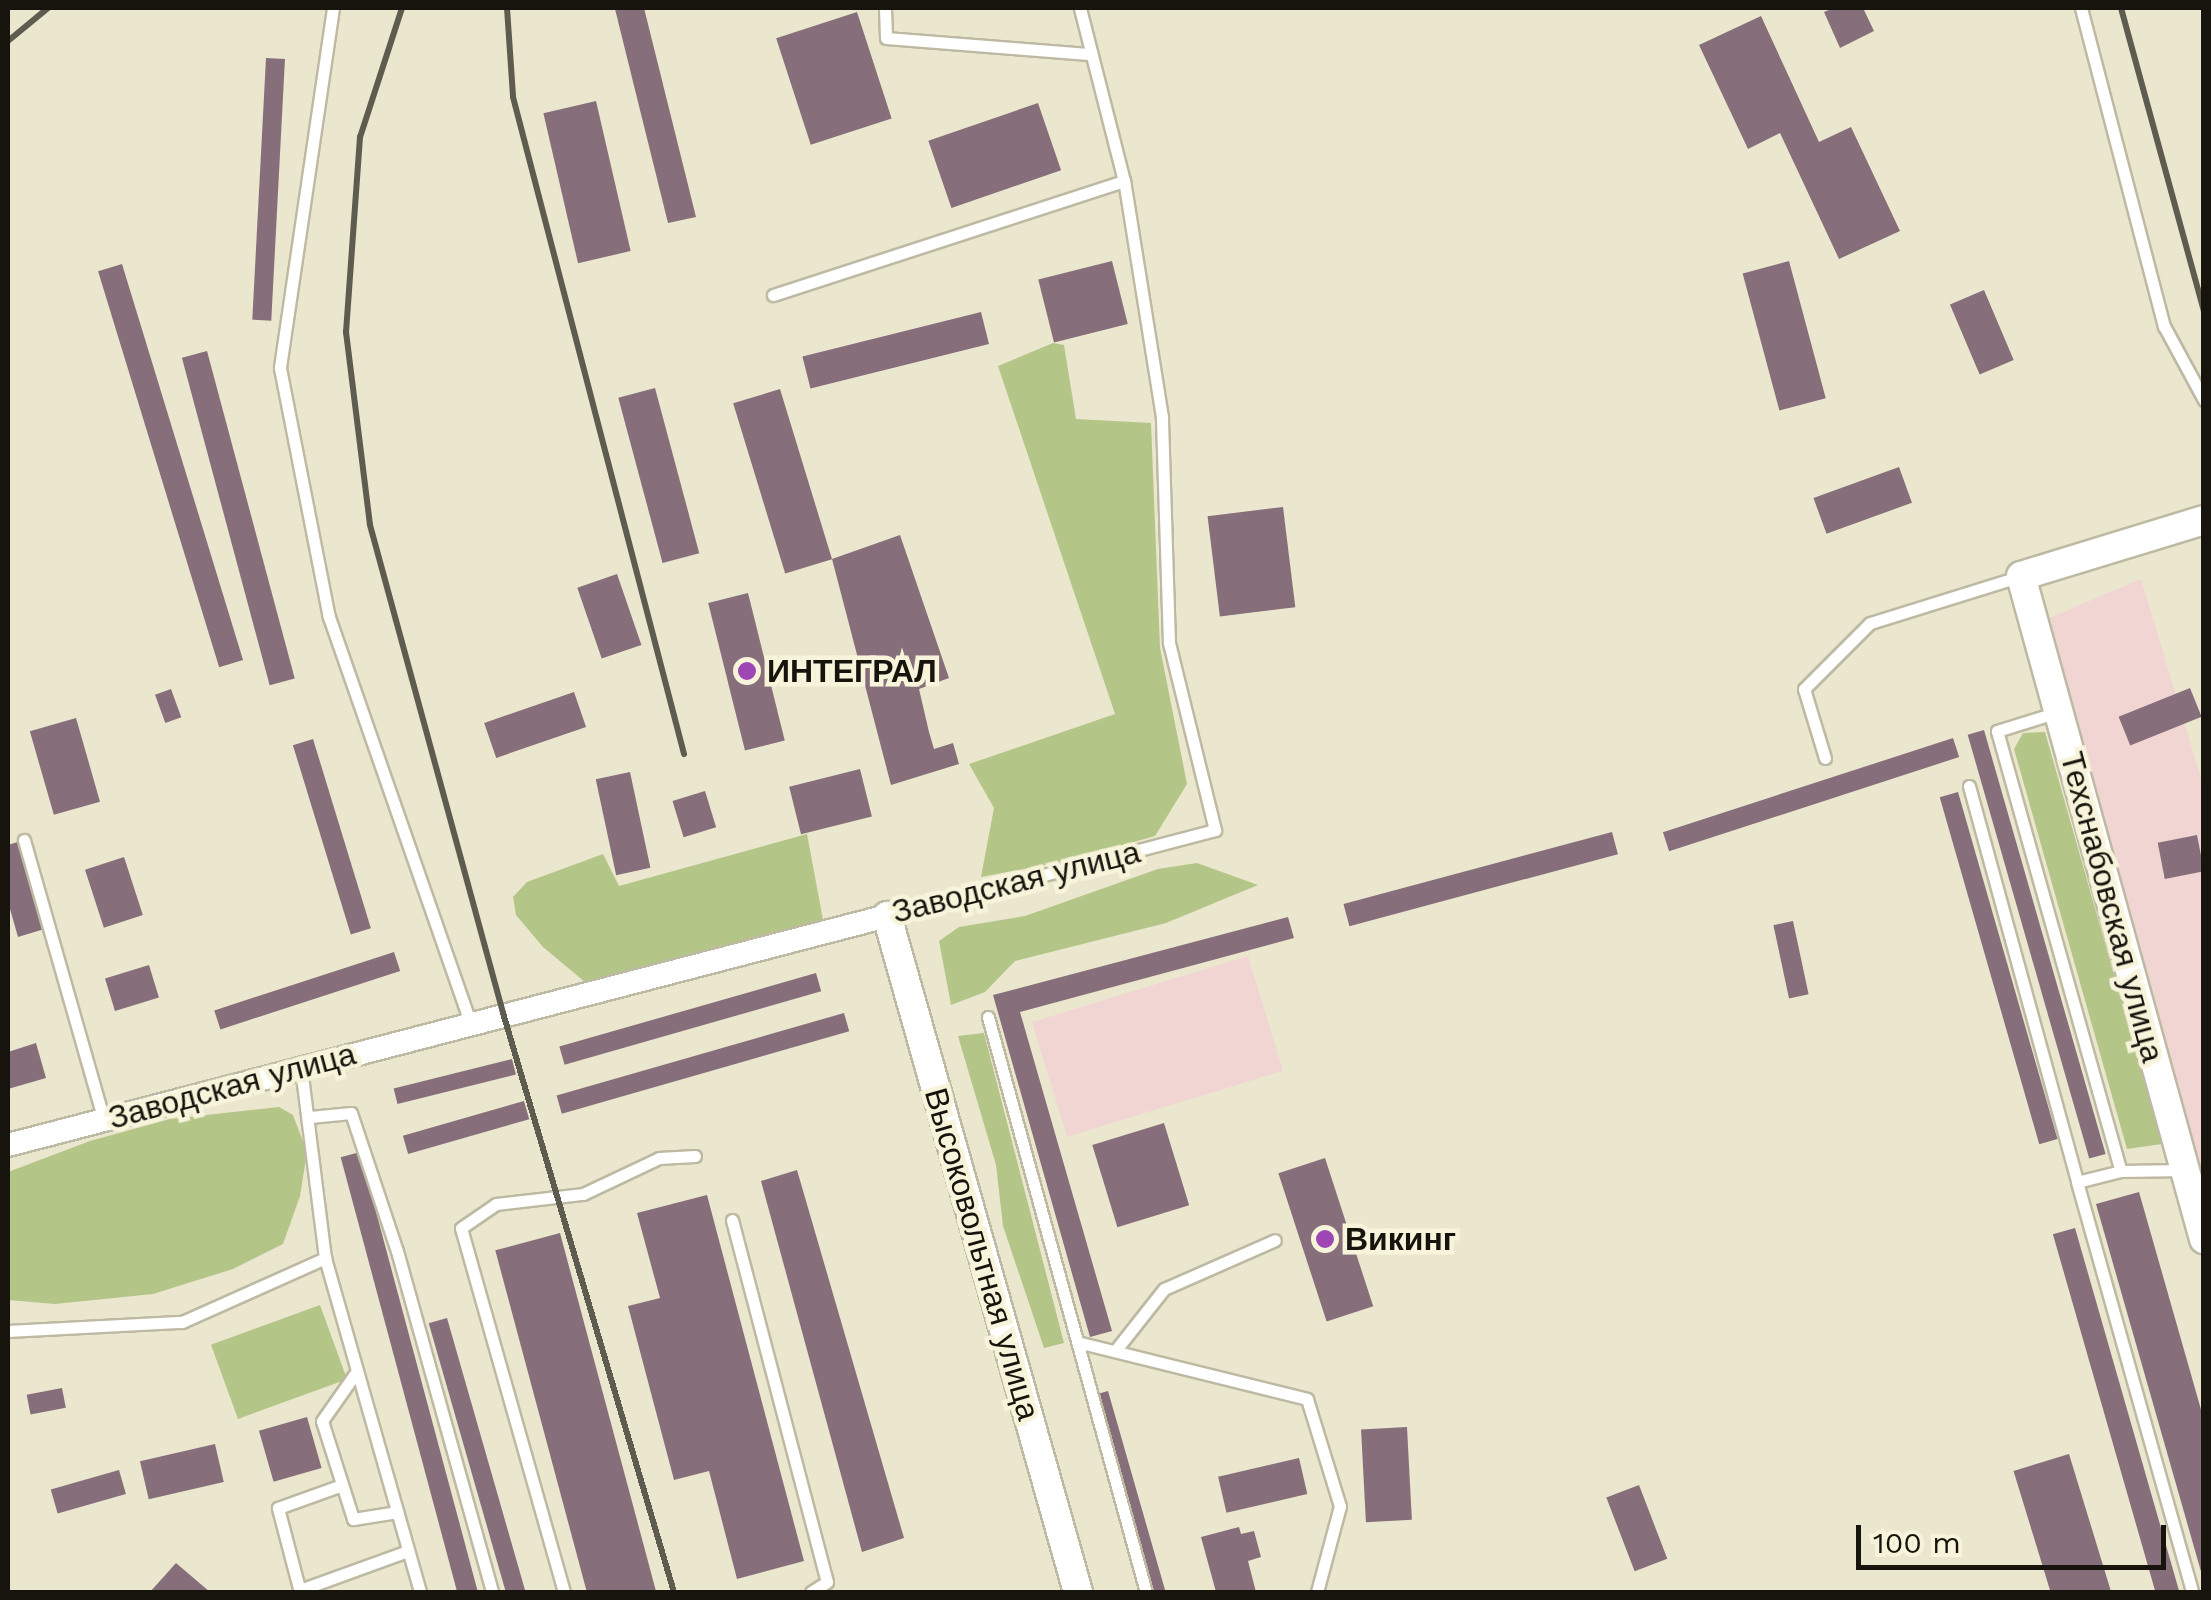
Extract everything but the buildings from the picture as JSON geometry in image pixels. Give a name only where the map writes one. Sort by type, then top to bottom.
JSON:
[{"type":"street","points":[[2020,576],[2204,520]]},
{"type":"street","name":"Техснабовская улица","points":[[2020,576],[2204,1239]]},
{"type":"street","name":"Заводская улица","points":[[8,1145],[887,916]]},
{"type":"street","name":"Высоковольтная улица","points":[[887,916],[1078,1592]]},
{"type":"lane","points":[[333,8],[280,368],[329,617],[470,1022]]},
{"type":"lane","points":[[884,8],[886,38],[1091,54]]},
{"type":"lane","name":"Заводская улица","points":[[887,916],[1215,830],[1169,643],[1162,417],[1124,181],[1080,8]]},
{"type":"lane","points":[[2081,8],[2164,326],[2204,400]]},
{"type":"lane","points":[[773,295],[1124,181]]},
{"type":"lane","points":[[1825,758],[1804,688],[1870,623],[2020,576]]},
{"type":"lane","points":[[2058,712],[1997,730],[2121,1171]]},
{"type":"lane","points":[[1969,786],[2192,1592]]},
{"type":"lane","points":[[24,840],[104,1121]]},
{"type":"lane","points":[[988,1017],[1146,1592]]},
{"type":"lane","points":[[302,1068],[325,1258],[420,1592]]},
{"type":"lane","points":[[310,1118],[351,1113],[397,1251],[492,1592]]},
{"type":"lane","points":[[564,1592],[461,1228],[496,1204],[584,1194],[659,1158],[695,1156]]},
{"type":"lane","points":[[2077,1182],[2121,1171],[2185,1170]]},
{"type":"lane","points":[[732,1220],[827,1582],[811,1592]]},
{"type":"lane","points":[[1115,1351],[1164,1289],[1275,1240]]},
{"type":"lane","points":[[8,1331],[182,1322],[325,1258]]},
{"type":"lane","points":[[1077,1342],[1307,1399],[1340,1506],[1317,1592]]},
{"type":"lane","points":[[357,1371],[322,1421],[353,1519],[397,1512]]},
{"type":"lane","points":[[342,1485],[278,1508],[300,1592],[408,1551]]},
{"type":"shaded area","points":[[2141,579],[2203,785],[2203,1222],[2030,626]]},
{"type":"shaded area","points":[[1248,956],[1283,1071],[1067,1137],[1032,1022]]},
{"type":"green space","points":[[1053,343],[1064,345],[1076,419],[1151,423],[1160,648],[1187,784],[1155,836],[1066,861],[981,877],[994,808],[969,764],[1115,714],[998,366]]},
{"type":"green space","points":[[2045,732],[2162,1144],[2127,1149],[2014,749],[2023,733]]},
{"type":"green space","points":[[807,834],[823,920],[585,982],[543,947],[516,915],[513,897],[527,882],[603,854],[619,886]]},
{"type":"green space","points":[[1197,863],[1258,885],[1166,923],[1015,961],[985,992],[951,1005],[939,941],[959,927],[1025,916],[1158,869]]},
{"type":"green space","points":[[984,1033],[1064,1343],[1044,1348],[1003,1226],[996,1165],[958,1036]]},
{"type":"green space","points":[[279,1107],[293,1115],[307,1152],[300,1196],[283,1244],[233,1269],[153,1294],[55,1304],[8,1300],[8,1172],[90,1141],[170,1119]]},
{"type":"green space","points":[[320,1305],[347,1379],[238,1419],[211,1345]]},
{"type":"railway","points":[[8,41],[48,8]]},
{"type":"railway","points":[[402,8],[360,137],[346,332],[370,525],[503,1013],[674,1592]]},
{"type":"railway","points":[[507,8],[513,97],[684,754]]},
{"type":"railway","points":[[2121,8],[2204,312]]},
{"type":"place","name":"ИНТЕГРАЛ","points":[[747,671]]},
{"type":"place","name":"Викинг","points":[[1325,1239]]}]
